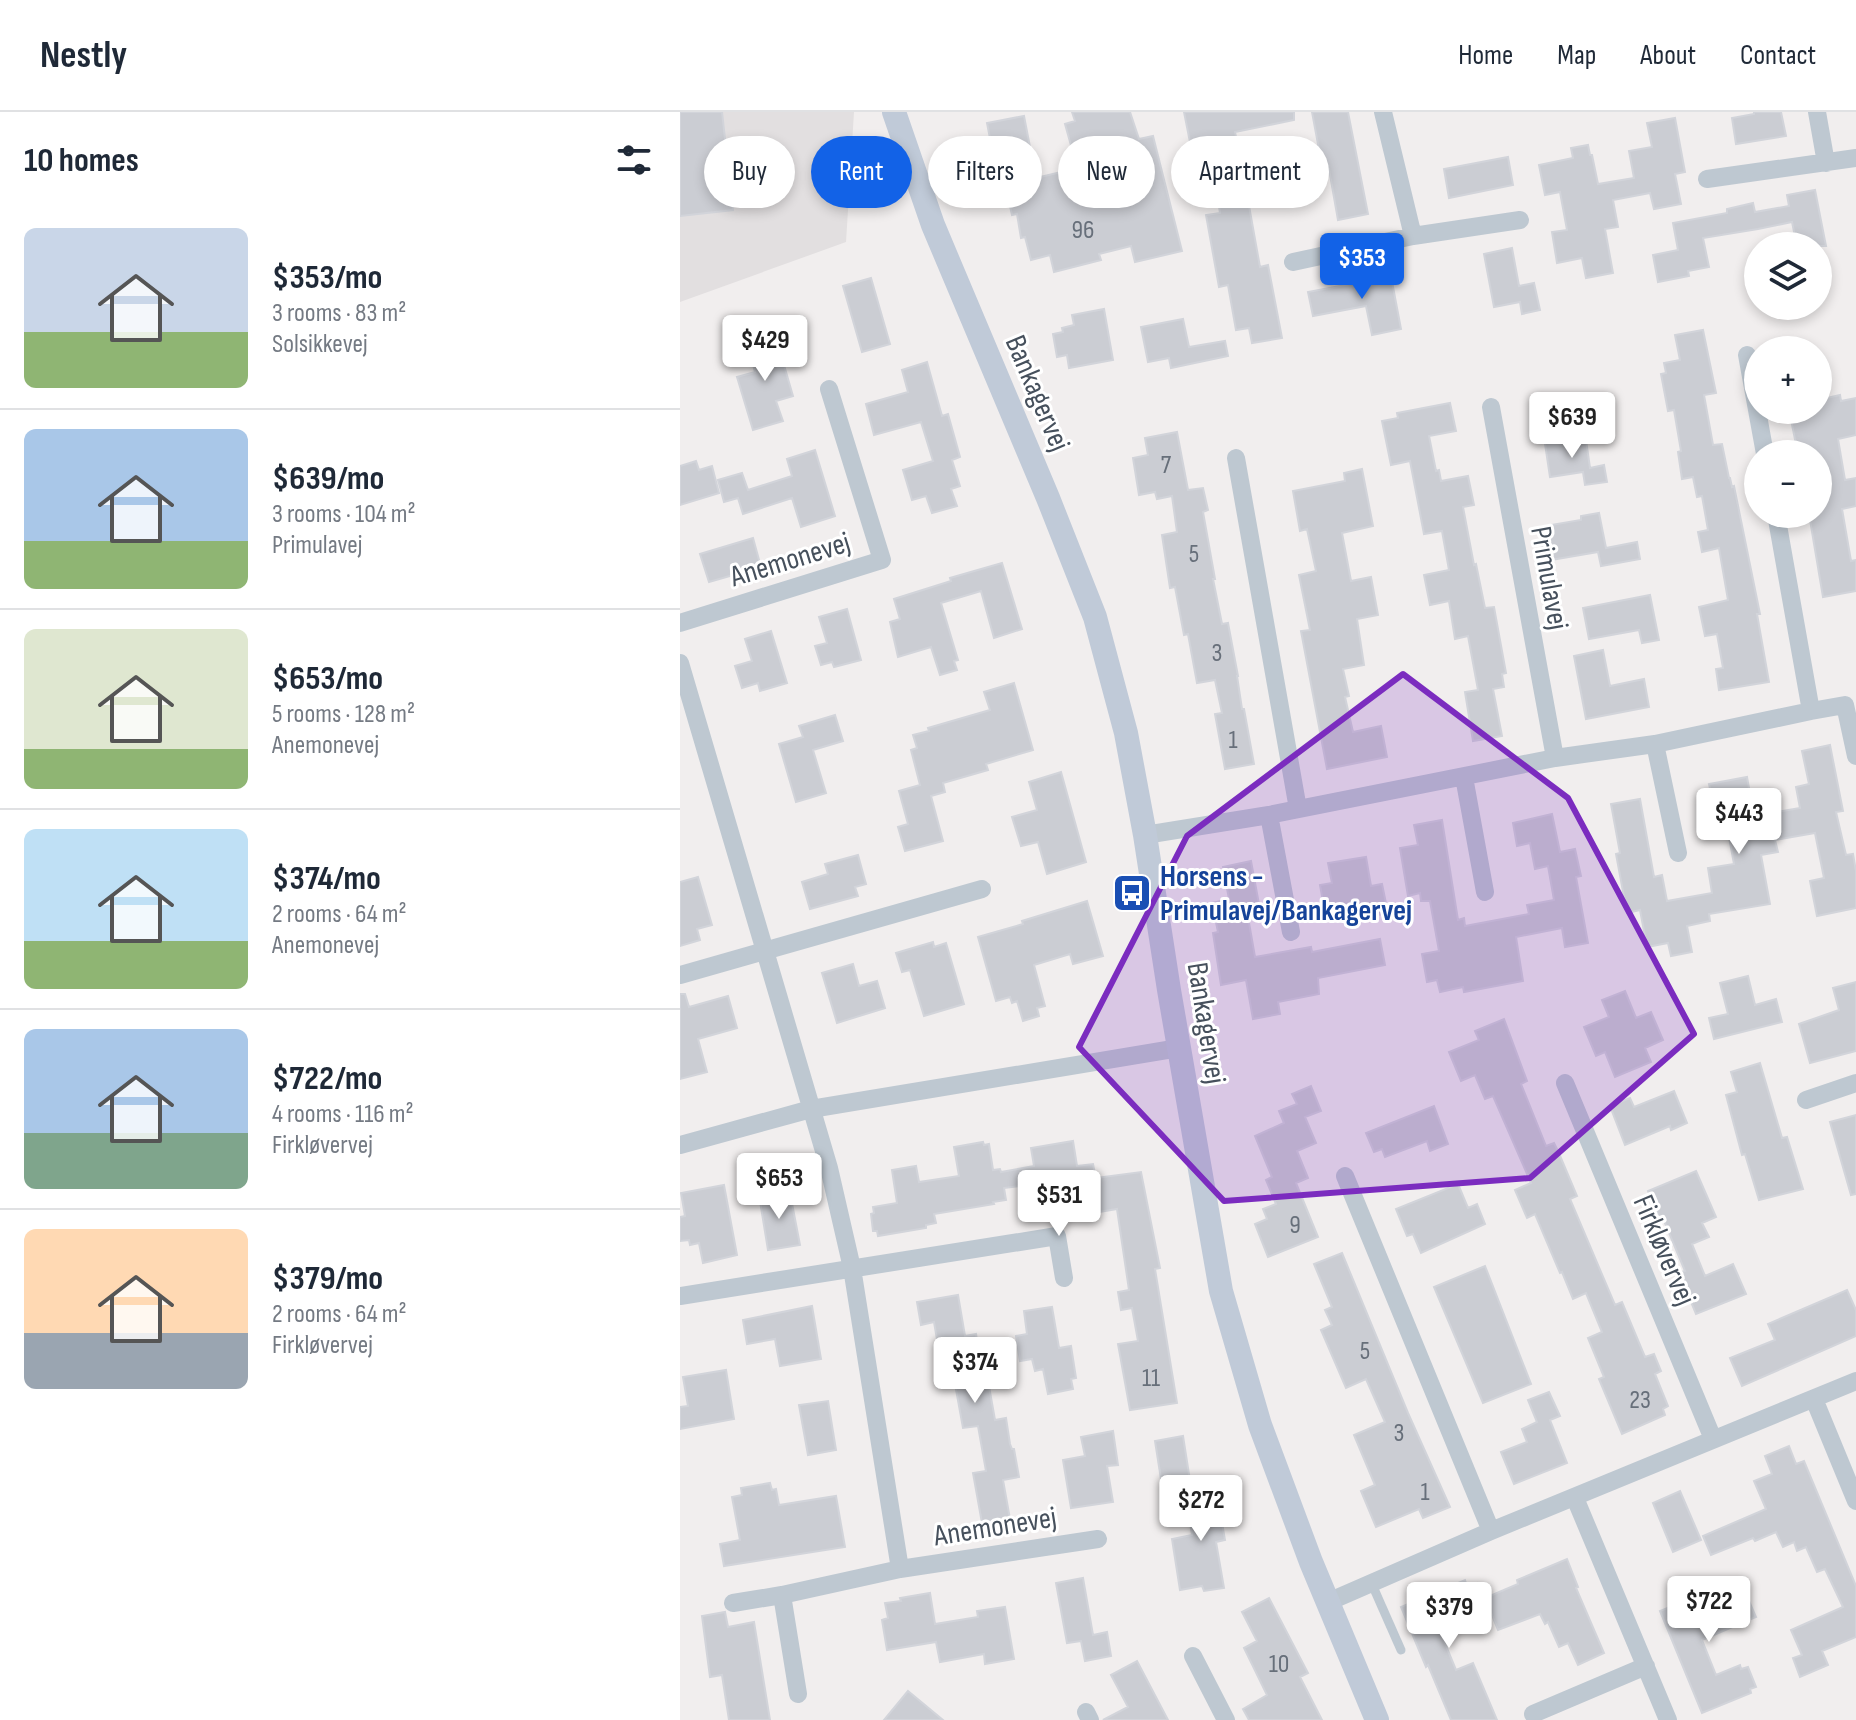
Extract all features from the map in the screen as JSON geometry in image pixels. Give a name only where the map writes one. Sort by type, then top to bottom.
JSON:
[{"type":"street","name":"Bankagervej","points":[[894,112],[933,225],[1095,617],[1126,733],[1221,1291],[1260,1425],[1377,1720]]},
{"type":"street","points":[[1383,112],[1413,236]]},
{"type":"street","points":[[1817,112],[1826,163]]},
{"type":"street","points":[[1707,179],[1856,158]]},
{"type":"street","points":[[1293,262],[1413,236],[1520,220]]},
{"type":"street","name":"Anemonevej","points":[[680,623],[882,560],[829,389]]},
{"type":"street","name":"Primulavej","points":[[1491,407],[1555,758]]},
{"type":"street","points":[[1236,458],[1298,809]]},
{"type":"street","points":[[1778,528],[1811,711]]},
{"type":"street","name":"Anemonevej","points":[[680,663],[829,1168],[852,1268],[900,1569]]},
{"type":"street","points":[[1145,835],[1269,815],[1555,758],[1655,744],[1845,705],[1856,756]]},
{"type":"street","points":[[1655,744],[1678,853]]},
{"type":"street","points":[[1464,777],[1485,892]]},
{"type":"street","points":[[1269,815],[1291,932]]},
{"type":"street","points":[[680,975],[982,889]]},
{"type":"street","points":[[680,1145],[811,1109],[1179,1048]]},
{"type":"street","name":"Firkløvervej","points":[[1565,1083],[1713,1439]]},
{"type":"street","points":[[1806,1100],[1856,1083]]},
{"type":"street","points":[[1345,1176],[1491,1531]]},
{"type":"street","points":[[680,1296],[1057,1236],[1064,1278]]},
{"type":"street","points":[[1328,1602],[1491,1531],[1856,1381]]},
{"type":"street","points":[[1814,1399],[1856,1501]]},
{"type":"street","points":[[1575,1498],[1668,1720]]},
{"type":"street","name":"Anemonevej","points":[[733,1603],[900,1569],[1098,1539]]},
{"type":"street","points":[[782,1595],[798,1694]]},
{"type":"street","points":[[1193,1656],[1226,1720]]},
{"type":"street","points":[[1533,1714],[1646,1666]]},
{"type":"lane","points":[[1371,1582],[1401,1650]]},
{"type":"highlighted area","points":[[1403,674],[1568,798],[1694,1034],[1530,1178],[1224,1201],[1079,1047],[1187,836]]},
{"type":"shaded area","points":[[680,112],[854,112],[853,136],[811,136],[811,208],[848,208],[846,242],[680,302]]},
{"type":"building","points":[[680,112],[722,112],[725,136],[704,136],[704,208],[733,210],[680,216]]},
{"type":"building","points":[[1072,112],[1130,112],[1138,136],[1068,136],[1065,124],[1075,121]]},
{"type":"building","points":[[1184,112],[1294,112],[1294,120],[1235,132],[1236,136],[1189,136]]},
{"type":"building","points":[[1312,112],[1348,112],[1368,214],[1338,220],[1329,169],[1329,136],[1316,136]]},
{"type":"building","points":[[1754,112],[1781,112],[1786,136],[1736,144],[1732,118]]},
{"type":"building","points":[[1024,116],[1028,136],[990,136],[987,123]]},
{"type":"building","points":[[1675,118],[1685,172],[1675,174],[1681,204],[1654,209],[1650,193],[1613,200],[1618,227],[1605,229],[1613,273],[1586,278],[1582,258],[1557,263],[1552,232],[1567,230],[1560,192],[1545,195],[1539,165],[1573,158],[1571,148],[1588,145],[1598,184],[1634,178],[1629,151],[1652,147],[1647,123]]},
{"type":"building","points":[[1155,144],[1182,251],[1135,262],[1131,246],[1099,254],[1101,260],[1054,272],[1050,255],[1031,260],[1025,237],[1021,238],[1017,214],[1012,215],[1010,208],[1042,208],[1042,177],[1058,173],[1058,208],[1155,208]]},
{"type":"building","points":[[1508,157],[1513,185],[1449,198],[1444,169]]},
{"type":"building","points":[[1815,190],[1823,232],[1794,232],[1792,222],[1703,238],[1709,267],[1688,271],[1689,276],[1658,282],[1653,255],[1678,250],[1673,223],[1727,213],[1727,209],[1753,203],[1755,212],[1789,206],[1787,195]]},
{"type":"building","points":[[1219,208],[1249,208],[1260,267],[1268,265],[1282,338],[1252,343],[1249,328],[1236,330],[1228,285],[1219,287],[1206,215],[1220,213]]},
{"type":"building","points":[[1512,248],[1519,286],[1534,283],[1540,310],[1522,314],[1520,302],[1494,307],[1484,254]]},
{"type":"building","points":[[1390,271],[1401,329],[1372,335],[1366,306],[1313,316],[1308,292],[1361,282],[1360,276]]},
{"type":"building","points":[[871,278],[890,344],[862,352],[843,286]]},
{"type":"building","points":[[1104,309],[1113,360],[1069,368],[1067,355],[1057,357],[1053,334],[1074,325],[1072,315]]},
{"type":"building","points":[[1183,319],[1189,347],[1225,341],[1228,356],[1171,368],[1169,358],[1148,362],[1141,327]]},
{"type":"building","points":[[1703,330],[1716,393],[1704,395],[1713,445],[1722,444],[1729,478],[1734,486],[1760,614],[1757,614],[1769,682],[1719,690],[1716,669],[1723,668],[1717,634],[1705,636],[1699,607],[1728,600],[1719,548],[1702,552],[1698,532],[1708,530],[1702,496],[1697,497],[1693,477],[1682,479],[1674,410],[1668,411],[1661,374],[1666,373],[1664,363],[1680,360],[1675,335]]},
{"type":"building","points":[[775,334],[793,396],[776,401],[783,421],[753,430],[737,377],[755,372],[747,343]]},
{"type":"building","points":[[927,362],[942,416],[948,414],[960,457],[952,460],[960,486],[951,489],[957,506],[932,513],[926,496],[912,500],[903,470],[933,461],[921,422],[874,435],[866,404],[908,392],[902,370]]},
{"type":"building","points":[[1840,395],[1841,401],[1856,398],[1856,435],[1838,439],[1845,480],[1856,478],[1856,506],[1842,509],[1851,561],[1856,560],[1856,591],[1823,597],[1811,528],[1832,528],[1832,440],[1795,440],[1792,424],[1832,424],[1832,397]]},
{"type":"building","points":[[1450,403],[1456,431],[1429,436],[1436,471],[1439,470],[1441,481],[1468,476],[1474,505],[1463,507],[1474,565],[1485,608],[1494,607],[1506,673],[1502,674],[1504,687],[1493,689],[1502,736],[1473,741],[1465,692],[1478,690],[1468,636],[1455,639],[1449,601],[1430,605],[1424,575],[1449,570],[1442,531],[1424,534],[1410,461],[1391,465],[1382,421],[1398,418],[1397,413]]},
{"type":"building","points":[[1177,432],[1188,490],[1203,488],[1208,510],[1203,512],[1213,579],[1222,624],[1228,623],[1254,764],[1225,769],[1215,714],[1222,713],[1215,680],[1197,683],[1175,587],[1170,588],[1162,535],[1177,532],[1172,496],[1157,499],[1155,492],[1139,495],[1133,458],[1148,455],[1145,438]]},
{"type":"building","points":[[1564,434],[1566,443],[1586,440],[1590,468],[1604,465],[1607,482],[1585,485],[1583,472],[1550,477],[1544,437]]},
{"type":"building","points":[[815,450],[835,516],[801,527],[792,498],[743,514],[738,498],[724,502],[718,480],[742,473],[748,490],[792,476],[787,459]]},
{"type":"building","points":[[696,461],[699,470],[712,466],[719,493],[680,505],[680,466]]},
{"type":"building","points":[[1362,469],[1373,526],[1342,533],[1351,581],[1371,577],[1378,615],[1357,619],[1364,665],[1343,669],[1349,696],[1345,697],[1353,732],[1381,726],[1387,757],[1327,769],[1301,631],[1310,630],[1299,575],[1316,571],[1307,529],[1300,531],[1293,491],[1345,481],[1344,473]]},
{"type":"building","points":[[1599,513],[1606,548],[1637,542],[1640,559],[1601,566],[1598,552],[1545,561],[1539,527],[1581,520],[1581,516]]},
{"type":"building","points":[[753,538],[761,567],[709,582],[700,554]]},
{"type":"building","points":[[1002,563],[1022,629],[994,638],[981,591],[941,603],[958,660],[954,661],[957,670],[940,675],[931,647],[898,657],[890,622],[900,619],[894,599]]},
{"type":"building","points":[[1650,595],[1659,640],[1642,643],[1639,630],[1589,639],[1583,608]]},
{"type":"building","points":[[847,609],[861,660],[834,667],[832,662],[821,665],[815,646],[827,643],[819,617]]},
{"type":"building","points":[[771,631],[787,683],[760,691],[758,683],[742,688],[735,666],[752,661],[745,639]]},
{"type":"building","points":[[1603,650],[1610,686],[1644,679],[1649,707],[1586,719],[1574,656]]},
{"type":"building","points":[[1014,683],[1033,750],[986,764],[988,770],[943,783],[945,792],[931,796],[943,841],[905,851],[898,827],[908,824],[899,791],[920,785],[911,750],[917,748],[913,735],[990,710],[984,692]]},
{"type":"building","points":[[835,715],[843,741],[813,750],[826,793],[796,802],[779,744],[803,737],[799,726]]},
{"type":"building","points":[[1830,745],[1843,811],[1836,812],[1846,855],[1853,854],[1856,871],[1856,908],[1817,916],[1810,881],[1824,878],[1815,833],[1775,840],[1778,852],[1761,855],[1770,904],[1709,914],[1710,921],[1687,926],[1692,952],[1671,956],[1668,943],[1647,947],[1640,910],[1627,913],[1611,804],[1640,799],[1654,877],[1662,875],[1667,901],[1712,893],[1708,868],[1734,864],[1723,805],[1714,807],[1709,784],[1747,777],[1754,816],[1800,808],[1796,787],[1809,784],[1802,751]]},
{"type":"building","points":[[1061,772],[1086,862],[1047,874],[1038,842],[1021,846],[1012,817],[1037,810],[1029,782]]},
{"type":"building","points":[[1552,814],[1560,852],[1575,849],[1581,876],[1576,877],[1588,943],[1565,947],[1562,928],[1516,937],[1523,981],[1464,992],[1463,987],[1440,992],[1437,980],[1427,982],[1422,954],[1439,951],[1430,901],[1421,901],[1420,893],[1408,896],[1400,848],[1418,845],[1414,825],[1442,820],[1458,920],[1464,918],[1465,926],[1529,914],[1527,905],[1554,900],[1548,866],[1535,869],[1530,843],[1517,846],[1513,823]]},
{"type":"building","points":[[858,855],[866,884],[855,887],[858,896],[810,909],[802,882],[828,874],[825,864]]},
{"type":"building","points":[[1366,857],[1371,886],[1382,884],[1388,913],[1366,917],[1364,907],[1325,913],[1320,885],[1332,883],[1328,863]]},
{"type":"building","points":[[1251,861],[1261,915],[1248,917],[1255,957],[1311,947],[1312,952],[1380,939],[1385,965],[1318,978],[1319,994],[1278,1002],[1280,1014],[1253,1019],[1246,980],[1221,985],[1213,933],[1218,932],[1212,903],[1229,899],[1223,867]]},
{"type":"building","points":[[698,877],[712,925],[697,929],[700,940],[680,946],[680,882]]},
{"type":"building","points":[[1087,901],[1103,956],[1073,964],[1070,954],[1034,965],[1045,1006],[1037,1008],[1039,1016],[1023,1021],[1017,1001],[1012,1003],[1010,997],[996,1001],[978,937]]},
{"type":"building","points":[[933,942],[934,947],[946,943],[964,1004],[924,1016],[910,970],[902,972],[896,953]]},
{"type":"building","points":[[853,964],[859,986],[877,981],[885,1008],[837,1023],[822,973]]},
{"type":"building","points":[[1748,976],[1755,1005],[1776,999],[1782,1022],[1714,1039],[1709,1018],[1728,1014],[1720,983]]},
{"type":"building","points":[[1856,982],[1856,1051],[1810,1063],[1799,1024],[1839,1010],[1833,988]]},
{"type":"building","points":[[1625,991],[1636,1018],[1651,1012],[1663,1040],[1645,1048],[1651,1062],[1615,1077],[1605,1052],[1596,1056],[1584,1027],[1609,1017],[1602,1000]]},
{"type":"building","points":[[680,994],[685,994],[689,1007],[728,996],[737,1028],[698,1039],[707,1072],[680,1079]]},
{"type":"building","points":[[1504,1019],[1527,1081],[1521,1084],[1546,1146],[1554,1143],[1558,1151],[1577,1196],[1570,1199],[1615,1305],[1622,1302],[1645,1357],[1654,1354],[1661,1371],[1655,1374],[1668,1406],[1663,1409],[1665,1415],[1622,1434],[1599,1379],[1604,1377],[1588,1338],[1602,1332],[1586,1293],[1573,1299],[1535,1214],[1527,1218],[1515,1190],[1531,1183],[1493,1096],[1485,1099],[1475,1075],[1461,1081],[1449,1052],[1479,1040],[1475,1031]]},
{"type":"building","points":[[1760,1063],[1782,1138],[1787,1137],[1803,1189],[1759,1200],[1745,1154],[1742,1155],[1726,1095],[1737,1092],[1731,1072]]},
{"type":"building","points":[[1311,1086],[1321,1111],[1305,1117],[1316,1143],[1297,1151],[1308,1178],[1296,1183],[1318,1237],[1268,1257],[1255,1224],[1267,1219],[1263,1209],[1276,1204],[1266,1180],[1272,1177],[1255,1136],[1284,1123],[1279,1111],[1297,1104],[1292,1094]]},
{"type":"building","points":[[1674,1091],[1687,1123],[1671,1130],[1670,1126],[1625,1145],[1610,1106],[1630,1098],[1634,1107]]},
{"type":"building","points":[[1434,1106],[1448,1144],[1430,1151],[1427,1141],[1385,1157],[1382,1149],[1374,1152],[1366,1133]]},
{"type":"building","points":[[1856,1115],[1856,1194],[1851,1195],[1830,1122]]},
{"type":"building","points":[[1073,1141],[1077,1166],[1093,1164],[1096,1178],[1141,1172],[1160,1268],[1155,1269],[1177,1403],[1130,1410],[1118,1344],[1138,1341],[1132,1308],[1121,1310],[1118,1292],[1129,1290],[1117,1209],[1099,1212],[1097,1203],[1058,1210],[1057,1203],[1041,1206],[1037,1184],[1004,1188],[1006,1200],[994,1204],[934,1214],[936,1223],[926,1225],[926,1228],[878,1236],[877,1231],[873,1231],[873,1207],[897,1203],[892,1170],[916,1166],[919,1182],[959,1176],[954,1147],[983,1142],[984,1145],[989,1144],[993,1170],[1000,1169],[1001,1172],[1034,1166],[1031,1148]]},
{"type":"building","points":[[1696,1171],[1716,1217],[1702,1223],[1709,1237],[1692,1244],[1705,1276],[1733,1264],[1746,1294],[1696,1314],[1679,1273],[1685,1271],[1648,1191]]},
{"type":"building","points":[[1458,1184],[1468,1208],[1477,1204],[1485,1224],[1421,1253],[1413,1234],[1407,1236],[1396,1209]]},
{"type":"building","points":[[724,1185],[737,1255],[703,1263],[699,1243],[690,1245],[689,1240],[680,1241],[680,1217],[685,1216],[681,1193]]},
{"type":"building","points":[[778,1192],[779,1195],[790,1193],[800,1245],[768,1250],[759,1195]]},
{"type":"building","points":[[1342,1253],[1450,1507],[1423,1518],[1419,1509],[1376,1527],[1361,1491],[1375,1485],[1354,1435],[1385,1422],[1366,1379],[1346,1388],[1321,1330],[1332,1325],[1325,1310],[1332,1307],[1314,1264]]},
{"type":"building","points":[[1485,1266],[1531,1384],[1483,1403],[1434,1287]]},
{"type":"building","points":[[1847,1290],[1856,1310],[1856,1336],[1742,1386],[1730,1358],[1775,1340],[1768,1324]]},
{"type":"building","points":[[958,1295],[965,1336],[976,1334],[995,1420],[1006,1418],[1010,1444],[1014,1449],[1019,1477],[1003,1480],[1010,1519],[982,1523],[973,1473],[986,1471],[978,1426],[963,1428],[951,1362],[946,1362],[944,1350],[939,1351],[934,1322],[921,1325],[917,1302]]},
{"type":"building","points":[[812,1306],[821,1359],[780,1366],[775,1339],[747,1344],[743,1320]]},
{"type":"building","points":[[1052,1307],[1059,1348],[1071,1346],[1076,1378],[1071,1379],[1073,1389],[1048,1394],[1043,1369],[1035,1371],[1032,1359],[1020,1361],[1016,1336],[1027,1334],[1024,1311]]},
{"type":"building","points":[[726,1370],[734,1419],[680,1429],[680,1407],[688,1406],[683,1377]]},
{"type":"building","points":[[1549,1392],[1560,1416],[1550,1420],[1567,1463],[1514,1484],[1501,1452],[1527,1442],[1522,1429],[1537,1422],[1528,1400]]},
{"type":"building","points":[[828,1401],[836,1450],[808,1455],[799,1405]]},
{"type":"building","points":[[1113,1431],[1118,1465],[1107,1466],[1113,1502],[1071,1508],[1063,1460],[1085,1456],[1081,1437]]},
{"type":"building","points":[[1183,1436],[1191,1487],[1163,1492],[1155,1441]]},
{"type":"building","points":[[1789,1446],[1796,1464],[1804,1461],[1856,1586],[1856,1637],[1822,1651],[1828,1665],[1800,1677],[1793,1658],[1802,1655],[1791,1630],[1843,1607],[1825,1569],[1817,1572],[1806,1547],[1797,1551],[1794,1542],[1783,1547],[1776,1532],[1711,1555],[1703,1536],[1766,1509],[1754,1481],[1772,1474],[1765,1456]]},
{"type":"building","points":[[770,1483],[772,1490],[776,1489],[779,1505],[836,1496],[845,1547],[724,1566],[720,1544],[740,1540],[732,1497],[742,1495],[741,1488]]},
{"type":"building","points":[[1216,1488],[1225,1540],[1216,1542],[1224,1588],[1204,1591],[1202,1586],[1180,1590],[1172,1539],[1192,1535],[1185,1493]]},
{"type":"building","points":[[1680,1491],[1701,1540],[1673,1552],[1653,1503]]},
{"type":"building","points":[[1567,1559],[1604,1653],[1578,1665],[1568,1643],[1559,1647],[1548,1622],[1545,1624],[1540,1614],[1498,1630],[1485,1598],[1518,1584],[1517,1580]]},
{"type":"building","points":[[1083,1578],[1093,1635],[1107,1632],[1111,1656],[1085,1661],[1081,1641],[1067,1643],[1056,1583]]},
{"type":"building","points":[[1465,1580],[1467,1587],[1477,1583],[1486,1604],[1437,1624],[1456,1670],[1473,1663],[1497,1720],[1451,1720],[1401,1607]]},
{"type":"building","points":[[1738,1586],[1742,1596],[1746,1594],[1756,1617],[1702,1640],[1716,1675],[1740,1665],[1741,1669],[1748,1667],[1756,1687],[1750,1689],[1751,1693],[1702,1713],[1660,1611],[1709,1591],[1711,1597]]},
{"type":"building","points":[[930,1593],[935,1624],[978,1617],[977,1611],[1005,1607],[1014,1659],[985,1664],[984,1654],[940,1662],[936,1642],[887,1650],[882,1620],[888,1618],[885,1603]]},
{"type":"building","points":[[1269,1598],[1308,1673],[1300,1677],[1322,1720],[1249,1720],[1243,1709],[1267,1695],[1244,1648],[1257,1641],[1242,1612]]},
{"type":"building","points":[[725,1612],[728,1627],[754,1622],[770,1720],[729,1720],[722,1675],[710,1677],[702,1616]]},
{"type":"building","points":[[1137,1661],[1168,1720],[1103,1720],[1128,1707],[1111,1675]]},
{"type":"building","points":[[908,1691],[943,1720],[884,1720]]},
{"type":"place","name":"Horsens - Primulavej/Bankagervej","points":[[1132,893]]}]
